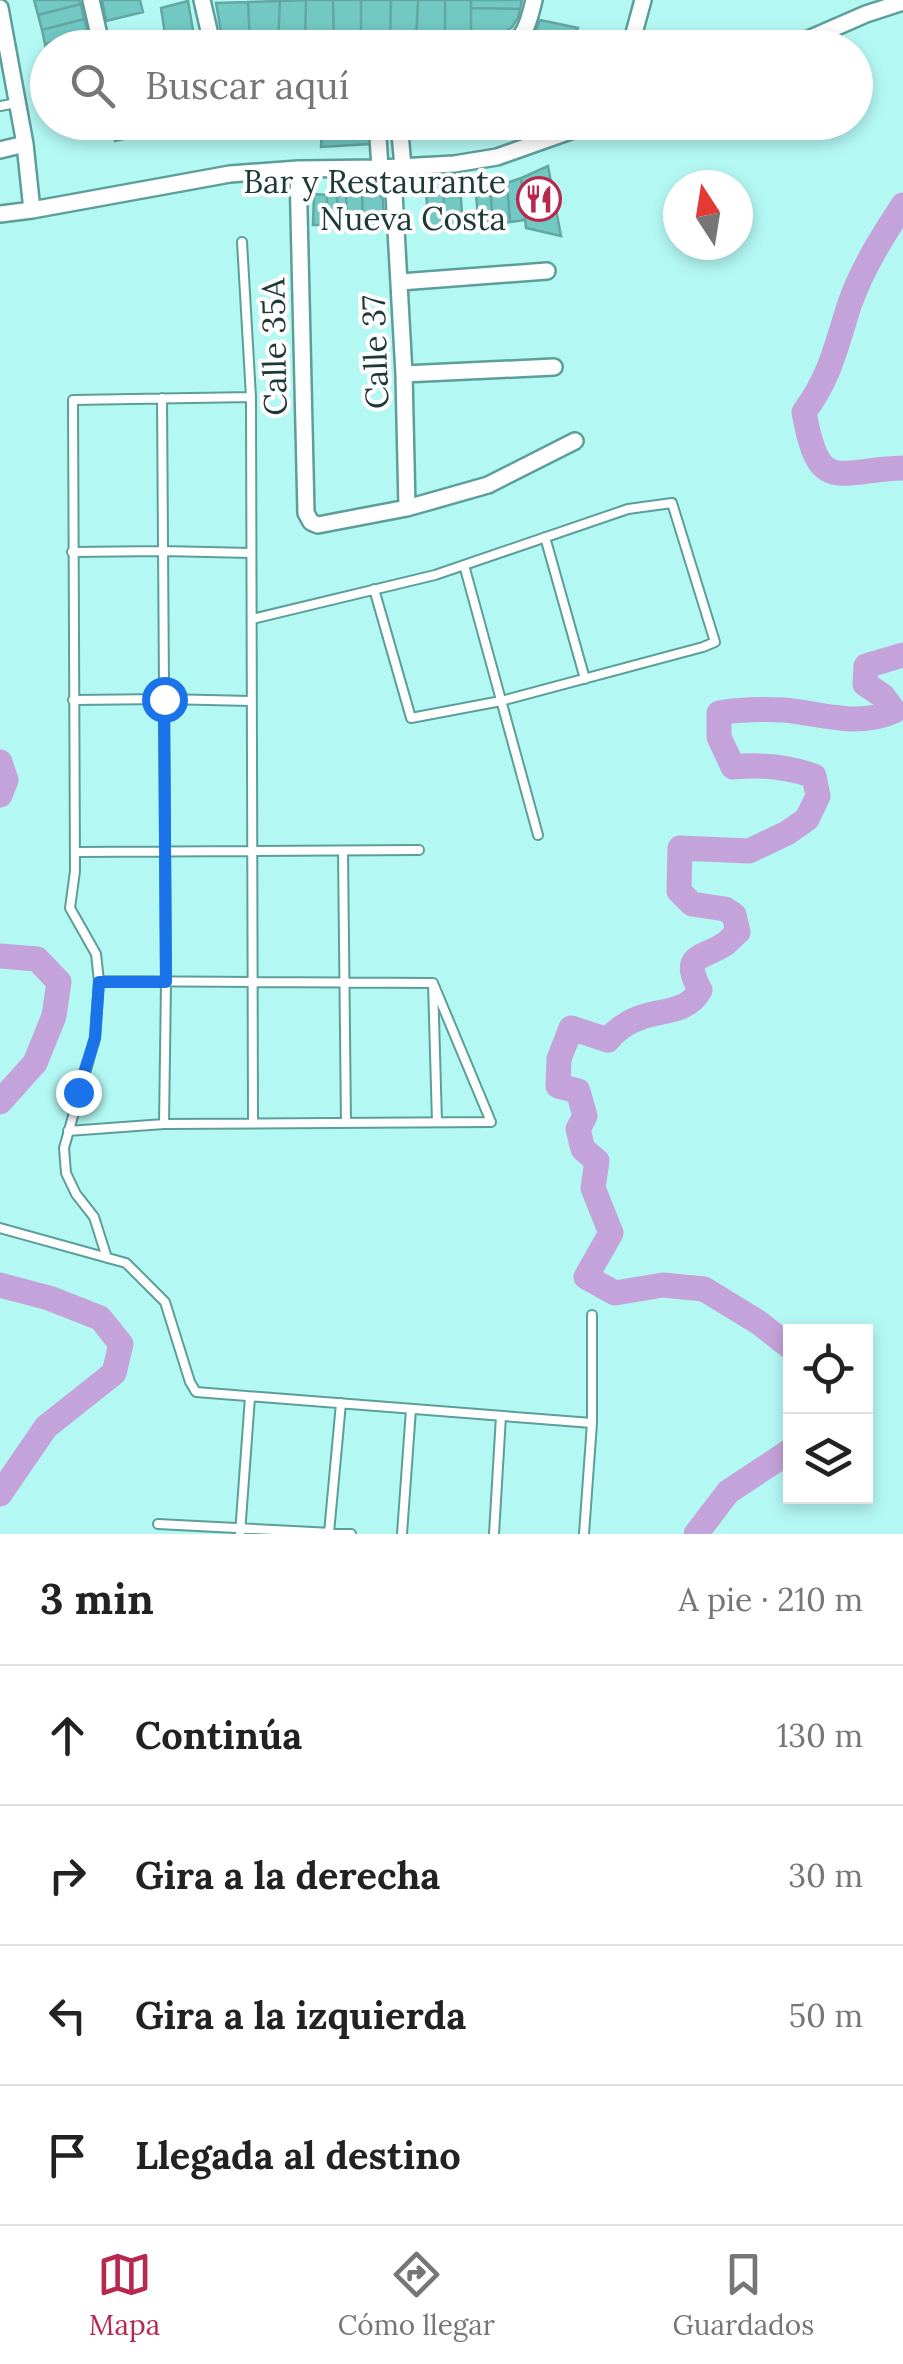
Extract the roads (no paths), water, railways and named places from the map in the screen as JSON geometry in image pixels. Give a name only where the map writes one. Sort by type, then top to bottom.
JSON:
[{"type":"street","points":[[91,0],[98,30]]},
{"type":"street","points":[[202,0],[209,30]]},
{"type":"street","points":[[526,30],[534,0]]},
{"type":"street","points":[[635,30],[643,0]]},
{"type":"street","points":[[829,30],[903,2]]},
{"type":"street","points":[[0,8],[25,144],[32,210]]},
{"type":"street","name":"Calle 37","points":[[378,140],[380,168],[394,193]]},
{"type":"street","name":"Calle 37","points":[[400,140],[402,168],[394,193],[404,374],[406,508]]},
{"type":"street","points":[[0,214],[230,174],[454,164],[497,157],[545,140]]},
{"type":"street","points":[[0,150],[25,144]]},
{"type":"street","name":"Calle 35A","points":[[298,168],[306,513],[318,525],[406,508]]},
{"type":"street","points":[[400,282],[548,271]]},
{"type":"street","points":[[404,374],[554,367]]},
{"type":"street","points":[[406,508],[488,485],[575,441]]},
{"type":"lane","points":[[0,106],[18,102]]},
{"type":"lane","points":[[242,242],[251,397],[253,1124]]},
{"type":"lane","points":[[107,1258],[94,1218],[66,1173],[64,1148],[95,1038],[99,982],[96,954],[70,908],[75,871],[73,400],[251,397]]},
{"type":"lane","points":[[162,398],[164,1124]]},
{"type":"lane","points":[[252,619],[374,589],[435,575],[628,508],[672,503],[715,642],[501,702],[411,718],[374,589]]},
{"type":"lane","points":[[545,537],[586,679]]},
{"type":"lane","points":[[72,552],[251,554]]},
{"type":"lane","points":[[464,565],[538,835]]},
{"type":"lane","points":[[73,700],[252,701]]},
{"type":"lane","points":[[75,852],[419,850]]},
{"type":"lane","points":[[343,851],[346,1124]]},
{"type":"lane","points":[[99,982],[433,983]]},
{"type":"lane","points":[[68,1130],[164,1124],[491,1122],[433,983]]},
{"type":"lane","points":[[433,983],[437,1122]]},
{"type":"lane","points":[[0,1228],[126,1264],[166,1302],[196,1392],[592,1422]]},
{"type":"lane","points":[[584,1534],[592,1422],[592,1315]]},
{"type":"lane","points":[[240,1530],[250,1396]]},
{"type":"lane","points":[[329,1533],[341,1404]]},
{"type":"lane","points":[[402,1534],[412,1409]]},
{"type":"lane","points":[[494,1534],[501,1416]]},
{"type":"lane","points":[[158,1524],[350,1534]]},
{"type":"waterway","points":[[903,205],[861,277],[827,373],[804,412],[816,456],[824,467],[846,473],[903,468]]},
{"type":"waterway","points":[[783,1342],[704,1289],[663,1285],[615,1293],[586,1277],[611,1233],[593,1188],[597,1161],[583,1149],[578,1129],[585,1116],[578,1091],[558,1086],[559,1059],[571,1028],[608,1040],[632,1021],[689,1003],[700,990],[693,964],[738,932],[734,915],[725,909],[692,904],[679,891],[680,848],[749,851],[807,819],[818,796],[814,776],[774,767],[733,767],[719,737],[719,713],[767,709],[853,719],[880,716],[894,711],[883,696],[865,684],[866,666],[903,655]]},
{"type":"waterway","points":[[0,762],[6,780],[0,795]]},
{"type":"waterway","points":[[0,956],[37,959],[59,982],[54,1016],[35,1063],[0,1102]]},
{"type":"waterway","points":[[0,1285],[49,1298],[100,1318],[121,1344],[114,1373],[46,1427],[0,1494]]},
{"type":"waterway","points":[[696,1534],[728,1492],[783,1456]]},
{"type":"place","name":"Bar y Restaurante Nueva Costa","points":[[539,199]]}]
